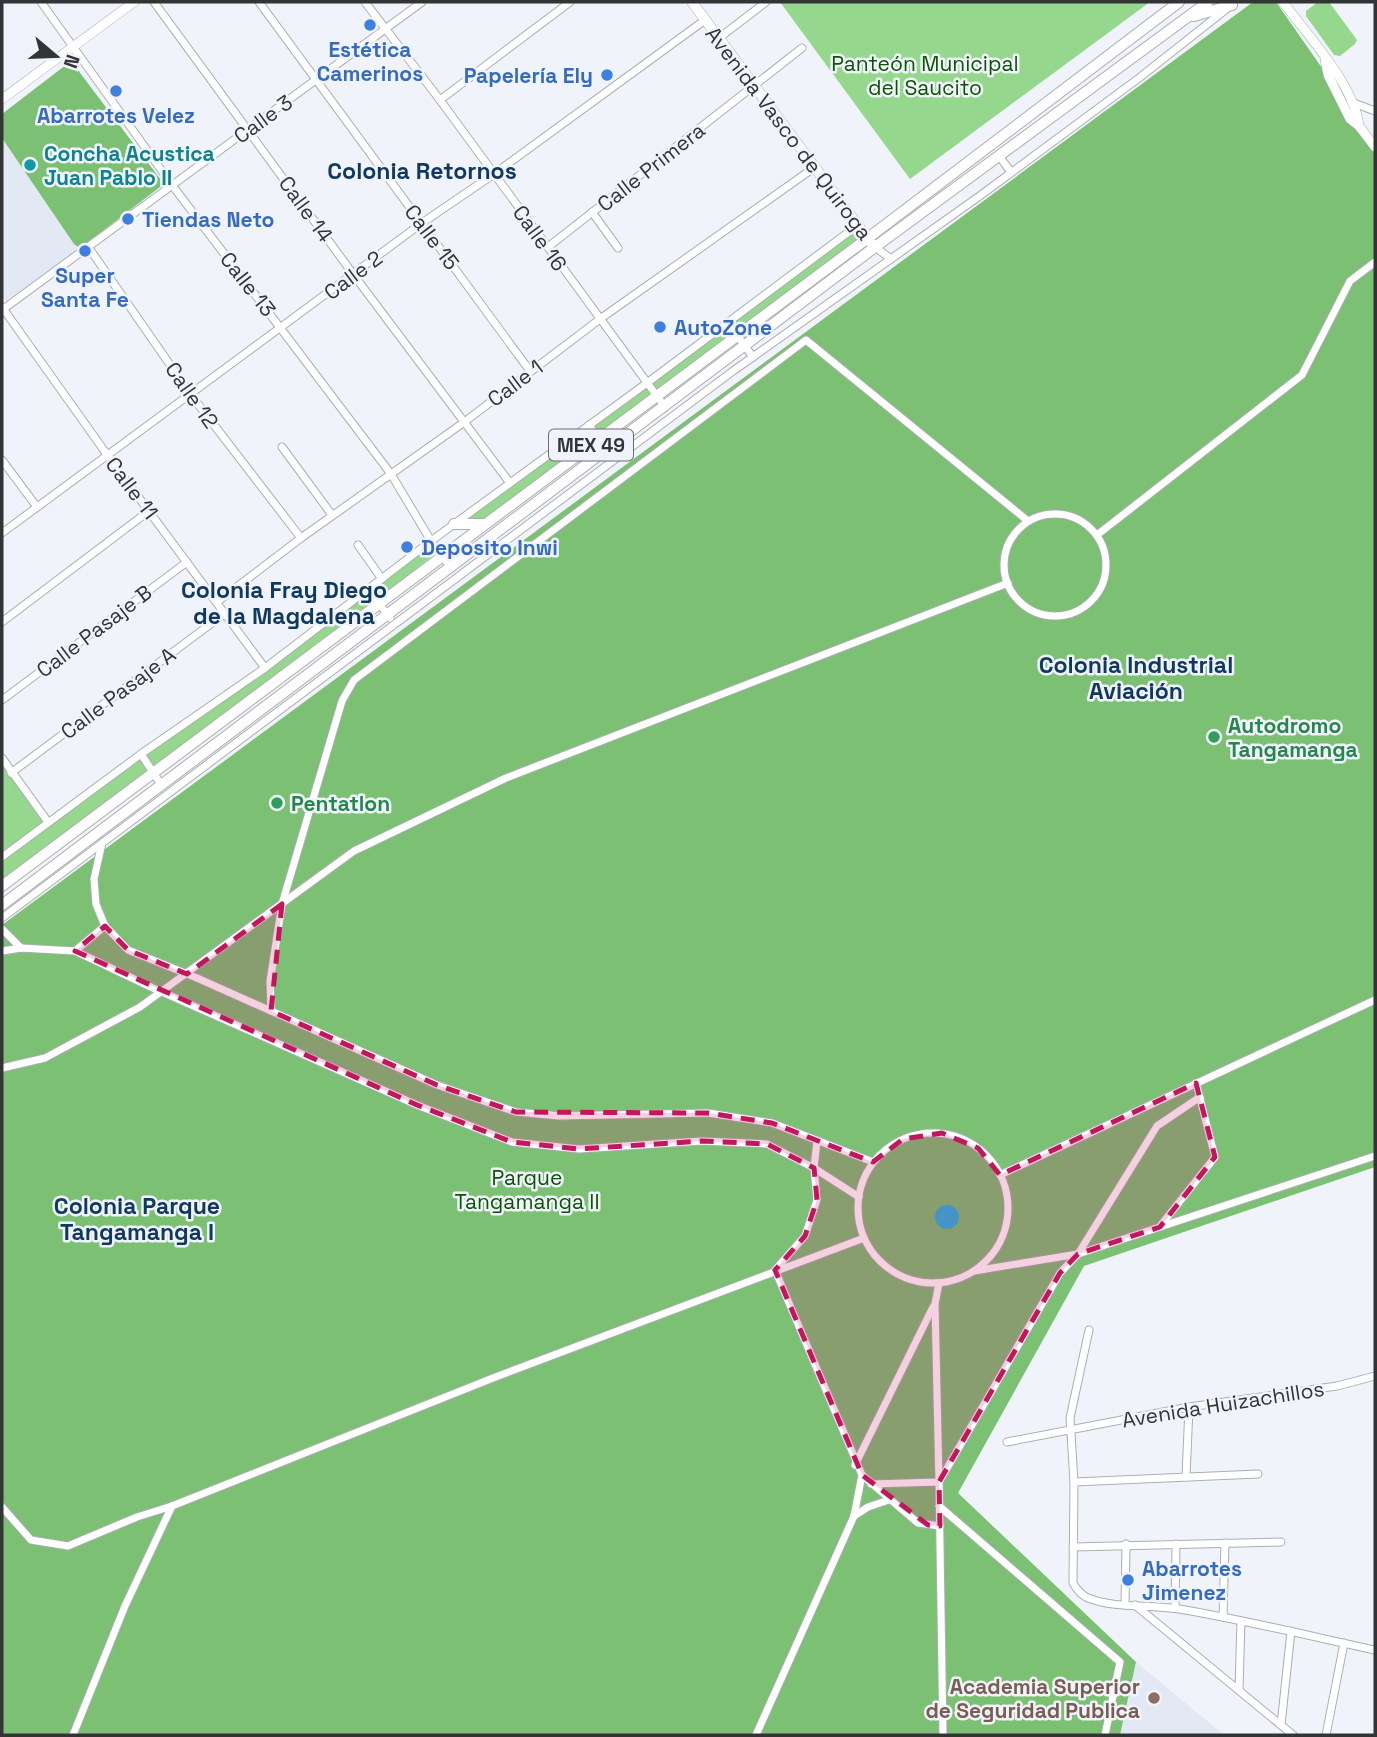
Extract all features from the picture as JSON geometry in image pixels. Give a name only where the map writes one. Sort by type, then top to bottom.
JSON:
[{"type":"main road","name":"Avenida Vasco de Quiroga","points":[[692,2],[871,243]]},
{"type":"main road","name":"MEX 49","points":[[2,905],[391,620],[451,568],[610,456],[665,407],[745,346],[871,243],[919,199],[1179,2]]},
{"type":"main road","name":"MEX 49","points":[[2,886],[825,270],[927,209],[1208,2]]},
{"type":"main road","points":[[1185,19],[1233,3]]},
{"type":"main road","points":[[919,199],[927,209]]},
{"type":"main road","points":[[454,524],[484,524]]},
{"type":"street","name":"Calle 13","points":[[41,2],[75,46],[172,186],[391,474],[431,541],[451,568]]},
{"type":"street","points":[[2,99],[134,2]]},
{"type":"street","name":"Calle 14","points":[[154,2],[510,483]]},
{"type":"street","name":"Calle 15","points":[[259,2],[530,371]]},
{"type":"street","name":"Calle 16","points":[[365,2],[665,407]]},
{"type":"street","name":"Calle 3","points":[[2,309],[422,2]]},
{"type":"street","points":[[440,100],[570,2]]},
{"type":"street","points":[[719,38],[766,2]]},
{"type":"street","points":[[1283,2],[1336,70],[1358,114],[1359,126]]},
{"type":"street","points":[[2,918],[610,456],[1012,172],[1233,3]]},
{"type":"street","name":"Calle 2","points":[[2,533],[422,223],[494,174],[705,20]]},
{"type":"street","points":[[1160,36],[1172,52]]},
{"type":"street","name":"Calle Primera","points":[[548,247],[803,48]]},
{"type":"street","points":[[1325,59],[1328,75],[1350,119],[1359,126],[1375,148]]},
{"type":"street","points":[[1338,94],[1375,111]]},
{"type":"street","points":[[999,156],[1012,172]]},
{"type":"street","name":"Calle 1","points":[[217,602],[300,538],[463,423],[600,319],[815,167]]},
{"type":"street","points":[[592,212],[618,248]]},
{"type":"street","points":[[2,857],[141,754],[265,668],[431,541],[858,225]]},
{"type":"street","name":"Avenida Vasco de Quiroga","points":[[871,243],[891,259]]},
{"type":"street","name":"Calle 12","points":[[89,248],[191,395],[300,538]]},
{"type":"street","points":[[816,256],[825,270]]},
{"type":"street","points":[[1097,535],[1302,375],[1350,281],[1375,262]]},
{"type":"street","points":[[763,296],[772,309]]},
{"type":"street","name":"Calle 11","points":[[2,309],[107,456],[265,668]]},
{"type":"street","points":[[728,323],[753,357]]},
{"type":"street","points":[[271,1011],[270,981],[282,904],[342,701],[354,680],[806,340],[1028,522]]},
{"type":"street","points":[[589,425],[610,456]]},
{"type":"street","points":[[282,447],[332,515]]},
{"type":"street","points":[[2,460],[37,507]]},
{"type":"street","points":[[2,622],[149,511]]},
{"type":"street","points":[[1049,514],[1063,514],[1076,517],[1097,535],[1104,547],[1107,563],[1097,594],[1086,606],[1057,616],[1029,609],[1018,600],[1007,583],[1005,559],[1009,544],[1017,531],[1028,522],[1049,514]]},
{"type":"street","points":[[358,545],[382,579]]},
{"type":"street","name":"Calle Pasaje B","points":[[2,700],[187,562]]},
{"type":"street","points":[[2,1068],[45,1058],[140,1007],[354,851],[506,778],[1007,583]]},
{"type":"street","points":[[369,590],[391,620]]},
{"type":"street","name":"Calle Pasaje A","points":[[11,773],[224,614]]},
{"type":"street","points":[[141,754],[162,786]]},
{"type":"street","points":[[2,758],[48,822]]},
{"type":"street","points":[[107,827],[94,880],[96,904],[104,926],[128,950],[437,1085],[516,1112],[559,1116],[708,1113],[772,1123],[873,1163]]},
{"type":"street","points":[[75,951],[104,926]]},
{"type":"street","points":[[2,929],[21,948]]},
{"type":"street","points":[[2,951],[21,948],[75,951],[417,1105],[512,1142],[579,1149],[702,1141],[767,1144],[814,1168],[859,1197]]},
{"type":"street","points":[[1000,1175],[1375,1000]]},
{"type":"street","points":[[1160,1227],[1215,1157],[1196,1083]]},
{"type":"street","points":[[939,1482],[1060,1273],[1077,1254],[1157,1126],[1200,1097]]},
{"type":"street","points":[[942,1133],[961,1138],[978,1148],[1000,1175],[1006,1192],[1007,1210],[1005,1228],[998,1245],[973,1271],[957,1279],[939,1283],[912,1280],[900,1275],[879,1259],[864,1238],[858,1211],[862,1185],[873,1163],[882,1153],[903,1139],[942,1133]]},
{"type":"street","points":[[775,1270],[805,1236],[817,1200],[814,1168],[817,1140]]},
{"type":"street","points":[[973,1271],[1077,1254],[1375,1156]]},
{"type":"street","points":[[2,1507],[31,1540],[68,1546],[506,1373],[864,1238]]},
{"type":"street","points":[[775,1270],[855,1465],[871,1484],[918,1523],[940,1526]]},
{"type":"street","points":[[939,1283],[935,1304],[943,1735]]},
{"type":"street","points":[[855,1465],[935,1304]]},
{"type":"street","points":[[1088,1331],[1069,1430],[1074,1482],[1073,1583],[1079,1593],[1088,1598],[1125,1605],[1175,1608],[1241,1620],[1375,1650]]},
{"type":"street","name":"Avenida Huizachillos","points":[[1007,1442],[1189,1407],[1337,1386],[1375,1376]]},
{"type":"street","points":[[1186,1478],[1189,1407]]},
{"type":"street","points":[[1074,1482],[1258,1474]]},
{"type":"street","points":[[756,1735],[854,1516],[862,1475]]},
{"type":"street","points":[[871,1484],[939,1482]]},
{"type":"street","points":[[854,1516],[868,1507],[889,1500]]},
{"type":"street","points":[[73,1735],[125,1606],[172,1506]]},
{"type":"street","points":[[939,1506],[1120,1662],[1105,1735]]},
{"type":"street","points":[[1073,1547],[1281,1542]]},
{"type":"street","points":[[1223,1617],[1225,1543]]},
{"type":"street","points":[[1125,1605],[1126,1544]]},
{"type":"street","points":[[1175,1608],[1176,1544]]},
{"type":"street","points":[[1135,1605],[1293,1735]]},
{"type":"street","points":[[1239,1689],[1241,1620]]},
{"type":"street","points":[[1281,1725],[1291,1631]]},
{"type":"street","points":[[1326,1735],[1344,1643]]},
{"type":"highlighted area","points":[[282,904],[271,1011],[437,1085],[516,1112],[708,1113],[772,1123],[873,1162],[903,1139],[942,1133],[978,1148],[1000,1175],[1196,1083],[1215,1157],[1160,1227],[1078,1254],[1060,1273],[939,1482],[940,1526],[928,1525],[862,1475],[775,1270],[805,1236],[817,1200],[814,1168],[767,1144],[702,1141],[579,1149],[512,1142],[417,1105],[75,951],[105,926],[128,950],[187,974]]},
{"type":"shaded area","points":[[2,138],[80,248],[6,301],[2,294]]},
{"type":"shaded area","name":"Academia Superior de Seguridad Publica","points":[[1136,1662],[1224,1735],[1120,1735]]},
{"type":"green space","name":"Panteón Municipal del Saucito","points":[[780,2],[1150,2],[910,179]]},
{"type":"green space","name":"Parque Tangamanga II","points":[[1253,2],[1276,2],[1375,144],[1375,1167],[1084,1266],[958,1493],[1136,1662],[1120,1735],[2,1735],[2,925]]},
{"type":"green space","points":[[1318,2],[1329,2],[1357,40],[1340,56],[1334,55],[1306,16],[1306,11]]},
{"type":"green space","points":[[71,61],[164,184],[80,248],[74,244],[2,138],[2,114]]},
{"type":"green space","points":[[856,230],[861,237],[481,521],[463,521]]},
{"type":"green space","points":[[431,545],[436,553],[379,598],[371,589]]},
{"type":"green space","points":[[367,592],[373,601],[153,767],[145,756]]},
{"type":"green space","points":[[142,756],[148,770],[2,879],[2,860]]},
{"type":"green space","points":[[2,761],[45,821],[2,854]]},
{"type":"water","points":[[947,1205],[958,1212],[959,1217],[952,1228],[947,1229],[936,1222],[935,1217],[942,1206]]},
{"type":"place","name":"Estética Camerinos","points":[[370,25]]},
{"type":"place","name":"Papelería Ely","points":[[607,75]]},
{"type":"place","name":"Abarrotes Velez","points":[[116,91]]},
{"type":"place","name":"Concha Acustica Juan Pablo II","points":[[30,165]]},
{"type":"place","name":"Tiendas Neto","points":[[128,219]]},
{"type":"place","name":"Super Santa Fe","points":[[85,251]]},
{"type":"place","name":"AutoZone","points":[[660,327]]},
{"type":"place","name":"Deposito Inwi","points":[[407,547]]},
{"type":"place","name":"Autodromo Tangamanga","points":[[1214,737]]},
{"type":"place","name":"Pentatlon","points":[[277,803]]},
{"type":"place","name":"Abarrotes Jimenez","points":[[1128,1580]]},
{"type":"place","name":"Academia Superior de Seguridad Publica","points":[[1154,1698]]},
{"type":"district","name":"Colonia Retornos","points":[[422,171]]},
{"type":"district","name":"Colonia Fray Diego de la Magdalena","points":[[284,603]]},
{"type":"district","name":"Colonia Industrial Aviación","points":[[1136,678]]},
{"type":"district","name":"Colonia Parque Tangamanga I","points":[[137,1219]]}]
